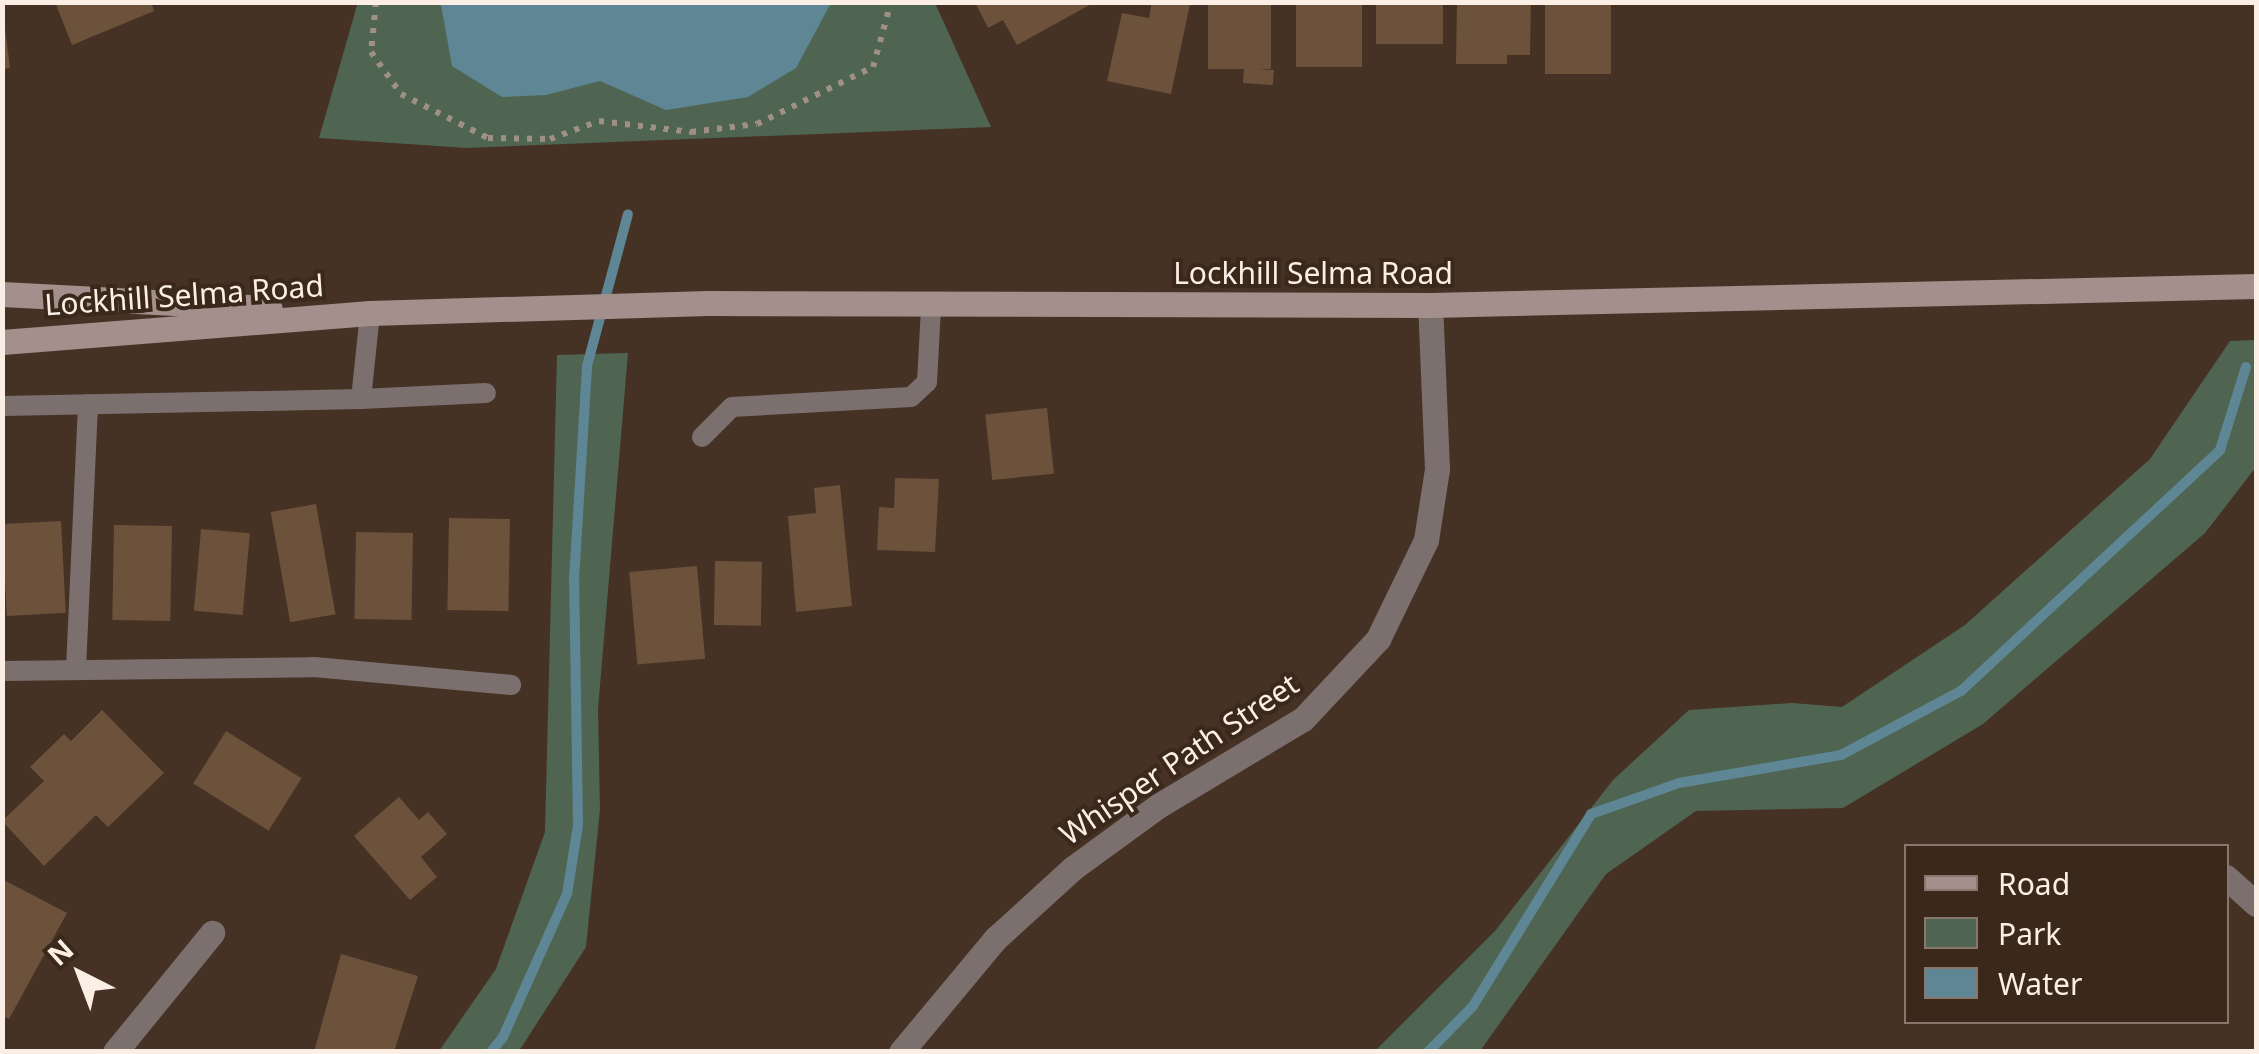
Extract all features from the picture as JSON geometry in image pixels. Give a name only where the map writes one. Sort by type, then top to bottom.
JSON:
[{"type":"main road","name":"Lockhill Selma Road","points":[[2,342],[370,314],[708,303],[930,308],[1430,305],[2256,286]]},
{"type":"main road","name":"Lockhill Selma Road","points":[[2,294],[370,314]]},
{"type":"street","name":"Whisper Path Street","points":[[900,1052],[995,939],[1073,868],[1158,806],[1303,720],[1378,640],[1426,540],[1436,468],[1430,305]]},
{"type":"street","points":[[2229,880],[2256,904]]},
{"type":"street","points":[[114,1052],[212,934]]},
{"type":"lane","points":[[702,437],[732,407],[911,396],[928,382],[930,308]]},
{"type":"lane","points":[[361,399],[370,314]]},
{"type":"lane","points":[[2,406],[486,393]]},
{"type":"lane","points":[[76,669],[88,404]]},
{"type":"lane","points":[[2,671],[314,667],[510,685]]},
{"type":"path","points":[[376,2],[372,52],[401,94],[488,138],[550,139],[599,121],[691,132],[757,124],[873,67],[890,2]]},
{"type":"green space","points":[[358,2],[935,3],[991,127],[467,148],[319,138]]},
{"type":"green space","points":[[2256,340],[2256,467],[2205,533],[1983,724],[1843,808],[1696,811],[1606,874],[1480,1051],[1375,1051],[1495,931],[1613,780],[1689,710],[1792,703],[1842,707],[1965,625],[2150,459],[2230,341]]},
{"type":"green space","points":[[628,353],[598,709],[600,809],[586,947],[519,1051],[439,1051],[496,969],[545,832],[557,355]]},
{"type":"water","points":[[831,3],[796,68],[748,97],[666,110],[600,81],[546,95],[502,97],[452,66],[441,5]]},
{"type":"building","points":[[55,2],[151,2],[154,11],[72,45]]},
{"type":"building","points":[[975,2],[1095,2],[1017,45],[1003,20],[988,28]]},
{"type":"building","points":[[1152,2],[1190,4],[1171,94],[1107,81],[1122,13],[1149,18]]},
{"type":"building","points":[[1208,2],[1271,2],[1271,69],[1208,69]]},
{"type":"building","points":[[1296,2],[1362,2],[1362,67],[1296,67]]},
{"type":"building","points":[[1376,2],[1443,2],[1443,44],[1376,44]]},
{"type":"building","points":[[1457,2],[1531,2],[1530,55],[1507,55],[1507,64],[1456,64]]},
{"type":"building","points":[[1545,2],[1611,2],[1611,74],[1545,74]]},
{"type":"building","points":[[2,4],[10,68],[2,69]]},
{"type":"building","points":[[1244,68],[1274,70],[1273,85],[1243,83]]},
{"type":"building","points":[[1047,408],[1054,474],[992,480],[985,414]]},
{"type":"building","points":[[895,478],[939,479],[935,552],[877,550],[879,507],[894,508]]},
{"type":"building","points":[[840,485],[852,606],[796,612],[788,516],[816,513],[814,488]]},
{"type":"building","points":[[316,504],[335,614],[290,622],[271,512]]},
{"type":"building","points":[[449,518],[510,519],[508,611],[447,610]]},
{"type":"building","points":[[61,521],[66,613],[7,616],[2,524]]},
{"type":"building","points":[[114,525],[172,526],[170,621],[112,620]]},
{"type":"building","points":[[201,529],[250,533],[243,615],[194,611]]},
{"type":"building","points":[[356,532],[413,533],[411,620],[354,619]]},
{"type":"building","points":[[715,561],[762,562],[761,626],[714,625]]},
{"type":"building","points":[[697,566],[705,659],[637,665],[629,572]]},
{"type":"building","points":[[102,710],[164,773],[108,827],[96,815],[44,866],[2,821],[44,781],[30,767],[64,734],[71,741]]},
{"type":"building","points":[[226,731],[301,778],[269,831],[193,784]]},
{"type":"building","points":[[399,797],[419,820],[428,812],[447,834],[421,857],[437,877],[410,900],[354,836]]},
{"type":"building","points":[[2,879],[67,913],[9,1019],[2,1016]]},
{"type":"building","points":[[341,954],[418,976],[394,1052],[314,1052]]},
{"type":"waterway","points":[[491,1052],[503,1037],[567,894],[578,825],[574,580],[587,366],[628,214]]},
{"type":"waterway","points":[[1428,1052],[1473,1006],[1591,814],[1679,783],[1841,755],[1961,691],[2220,450],[2246,367]]}]
